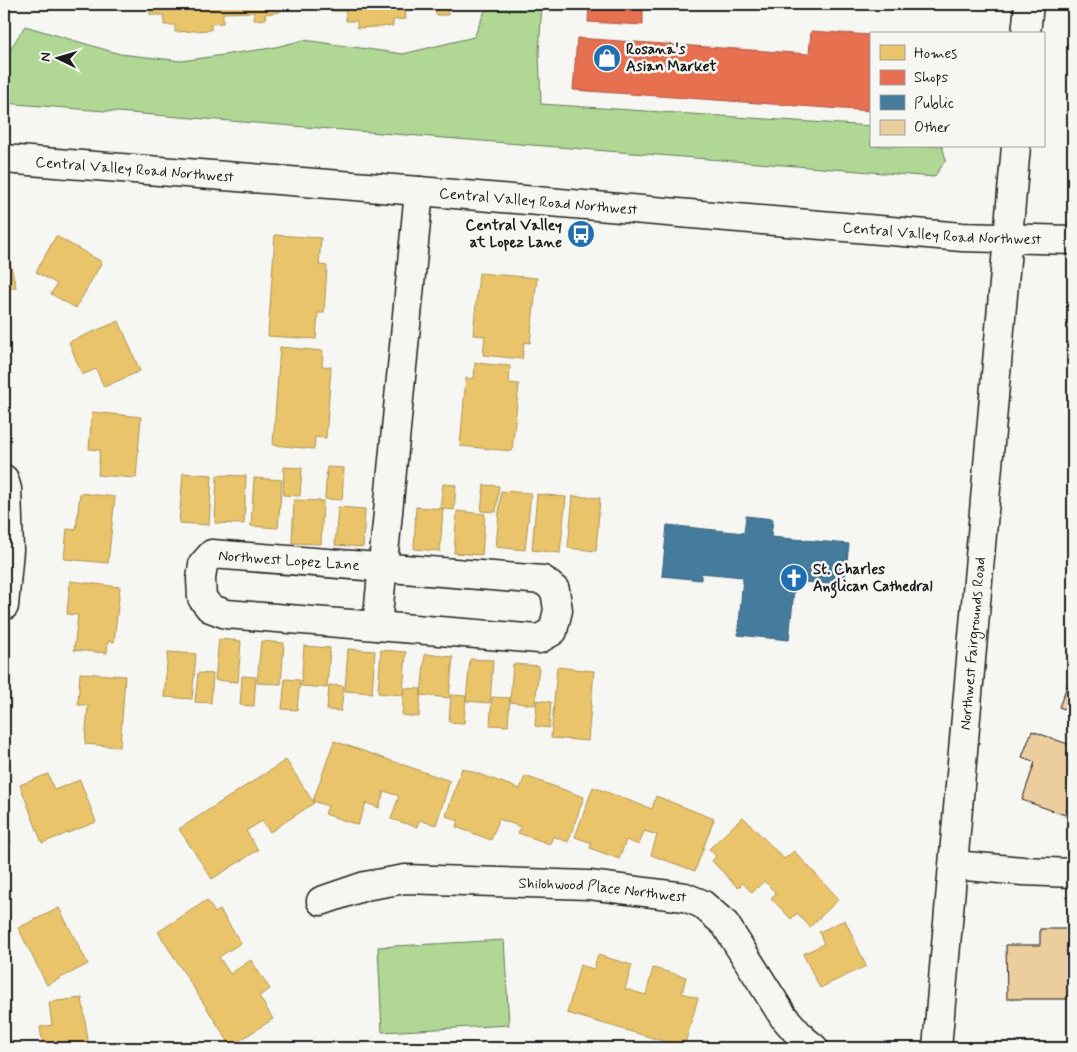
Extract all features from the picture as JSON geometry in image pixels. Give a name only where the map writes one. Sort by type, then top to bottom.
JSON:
[{"type":"street","points":[[1026,32],[1029,4]]},
{"type":"street","name":"Northwest Fairgrounds Road","points":[[937,1048],[1016,148]]},
{"type":"street","name":"Central Valley Road Northwest","points":[[4,159],[419,191],[962,237],[1073,240]]},
{"type":"street","points":[[377,626],[419,191]]},
{"type":"street","points":[[4,479],[7,489],[9,550],[4,606]]},
{"type":"street","name":"Northwest Lopez Lane","points":[[212,554],[543,580],[555,590],[558,610],[553,632],[539,639],[377,626],[226,614],[210,608],[202,598],[201,579],[204,564],[212,554]]},
{"type":"street","points":[[954,864],[1023,871],[1073,873]]},
{"type":"street","name":"Shilohwood Place Northwest","points":[[321,901],[364,886],[405,879],[589,885],[685,897],[702,904],[725,924],[783,1016],[803,1039],[814,1048]]},
{"type":"green space","points":[[488,4],[542,4],[539,52],[541,104],[870,126],[870,148],[943,148],[946,160],[934,177],[4,103],[4,59],[25,26],[120,54],[182,61],[271,48],[304,40],[403,54],[474,37]]},
{"type":"green space","points":[[504,940],[509,1025],[382,1032],[378,947]]},
{"type":"building: Homes","points":[[150,4],[280,4],[280,12],[265,14],[266,19],[254,20],[254,12],[223,13],[223,23],[211,24],[211,30],[175,32],[175,25],[164,25],[164,15],[150,15]]},
{"type":"building: Homes","points":[[332,4],[462,4],[462,8],[448,9],[448,15],[436,15],[435,8],[405,9],[406,19],[393,20],[393,26],[357,28],[357,21],[346,21],[346,11],[332,11]]},
{"type":"building: Homes","points":[[275,235],[321,238],[319,265],[327,266],[324,313],[318,313],[316,339],[268,336]]},
{"type":"building: Homes","points":[[56,236],[102,262],[76,308],[51,294],[57,284],[36,272]]},
{"type":"building: Homes","points":[[6,246],[16,287],[4,290],[4,247]]},
{"type":"building: Homes","points":[[479,273],[537,278],[530,343],[524,342],[522,359],[483,355],[485,336],[473,335]]},
{"type":"building: Homes","points":[[119,321],[140,371],[104,387],[96,369],[82,375],[69,342]]},
{"type":"building: Homes","points":[[280,347],[323,351],[322,366],[331,367],[326,438],[315,437],[314,449],[273,445]]},
{"type":"building: Homes","points":[[475,363],[510,366],[509,383],[519,384],[512,451],[460,446],[466,378],[474,379]]},
{"type":"building: Homes","points":[[92,412],[141,417],[136,478],[98,475],[100,450],[89,449]]},
{"type":"building: Homes","points":[[284,467],[302,468],[300,496],[283,495]]},
{"type":"building: Homes","points":[[327,467],[344,468],[342,500],[325,499]]},
{"type":"building: Homes","points":[[183,473],[212,475],[209,525],[179,523]]},
{"type":"building: Homes","points":[[217,475],[246,476],[244,524],[215,523]]},
{"type":"building: Homes","points":[[254,478],[282,480],[278,528],[251,526]]},
{"type":"building: Homes","points":[[443,484],[456,485],[454,510],[440,508]]},
{"type":"building: Homes","points":[[484,485],[499,486],[496,512],[481,511]]},
{"type":"building: Homes","points":[[501,491],[531,493],[525,550],[496,547]]},
{"type":"building: Homes","points":[[80,493],[115,497],[108,563],[64,559],[67,529],[76,530]]},
{"type":"building: Homes","points":[[537,494],[566,497],[560,553],[532,550]]},
{"type":"building: Homes","points":[[573,496],[600,498],[596,551],[568,548]]},
{"type":"building: Homes","points":[[294,500],[323,501],[321,544],[292,543]]},
{"type":"building: Homes","points":[[338,507],[365,509],[363,547],[335,545]]},
{"type":"building: Homes","points":[[416,507],[443,509],[440,551],[414,549]]},
{"type":"building: Homes","points":[[457,511],[485,514],[482,555],[454,553]]},
{"type":"building: Homes","points":[[70,581],[120,587],[114,642],[108,641],[107,653],[74,650],[78,615],[67,614]]},
{"type":"building: Homes","points":[[219,639],[241,641],[238,682],[215,680]]},
{"type":"building: Homes","points":[[261,641],[284,643],[281,684],[257,683]]},
{"type":"building: Homes","points":[[304,646],[330,648],[327,688],[301,686]]},
{"type":"building: Homes","points":[[348,649],[375,651],[372,693],[345,691]]},
{"type":"building: Homes","points":[[381,650],[406,652],[403,695],[378,693]]},
{"type":"building: Homes","points":[[168,652],[196,654],[192,699],[164,697]]},
{"type":"building: Homes","points":[[425,654],[453,657],[449,698],[421,695]]},
{"type":"building: Homes","points":[[470,659],[493,660],[490,703],[466,701]]},
{"type":"building: Homes","points":[[513,664],[539,666],[535,705],[510,702]]},
{"type":"building: Homes","points":[[557,667],[594,671],[588,741],[551,738]]},
{"type":"building: Homes","points":[[80,673],[125,676],[120,747],[85,744],[88,705],[78,705]]},
{"type":"building: Homes","points":[[198,673],[213,674],[211,703],[195,702]]},
{"type":"building: Homes","points":[[242,676],[256,677],[254,706],[240,705]]},
{"type":"building: Homes","points":[[285,679],[300,680],[297,710],[282,709]]},
{"type":"building: Homes","points":[[329,685],[344,686],[341,711],[327,710]]},
{"type":"building: Homes","points":[[404,688],[421,689],[419,717],[402,715]]},
{"type":"building: Homes","points":[[451,695],[466,696],[464,723],[449,722]]},
{"type":"building: Homes","points":[[492,697],[510,698],[508,726],[490,725]]},
{"type":"building: Homes","points":[[537,700],[551,702],[549,728],[535,726]]},
{"type":"building: Homes","points":[[334,741],[450,781],[436,825],[419,820],[417,827],[391,819],[399,796],[384,791],[379,808],[366,803],[358,825],[325,814],[328,806],[313,801]]},
{"type":"building: Homes","points":[[286,760],[314,803],[270,832],[262,821],[246,831],[258,850],[212,879],[179,829]]},
{"type":"building: Homes","points":[[462,768],[520,789],[525,776],[584,797],[568,842],[553,836],[550,844],[518,833],[521,827],[499,819],[491,840],[456,827],[459,821],[446,816]]},
{"type":"building: Homes","points":[[48,774],[54,790],[80,780],[96,822],[42,843],[20,785]]},
{"type":"building: Homes","points":[[593,787],[652,809],[656,796],[714,819],[695,871],[651,855],[657,835],[644,831],[639,845],[626,840],[619,859],[590,848],[592,843],[575,837]]},
{"type":"building: Homes","points":[[4,791],[11,843],[4,844]]},
{"type":"building: Homes","points":[[743,817],[784,859],[794,851],[839,899],[810,927],[797,913],[791,919],[771,898],[776,893],[764,881],[752,893],[743,883],[738,888],[712,861],[716,856],[709,849]]},
{"type":"building: Homes","points":[[207,900],[215,913],[220,910],[241,943],[219,957],[230,974],[251,960],[270,989],[259,996],[273,1019],[231,1046],[158,932]]},
{"type":"building: Homes","points":[[59,908],[88,964],[47,985],[18,928]]},
{"type":"building: Homes","points":[[845,920],[866,966],[820,988],[803,954],[824,944],[819,932]]},
{"type":"building: Homes","points":[[598,955],[632,965],[625,989],[646,995],[653,968],[686,977],[682,993],[698,998],[684,1047],[567,1013],[580,965],[594,969]]},
{"type":"building: Homes","points":[[82,998],[89,1048],[43,1048],[40,1027],[52,1025],[49,1002]]},
{"type":"building: Shops","points":[[589,4],[652,4],[652,7],[643,6],[643,25],[588,22]]},
{"type":"building: Shops","points":[[811,31],[870,35],[870,111],[573,90],[577,38],[809,54]]},
{"type":"building: Shops","points":[[1073,120],[1073,183],[1069,183]]},
{"type":"building: Public","name":"St. Charles Anglican Cathedral","points":[[746,516],[773,519],[771,537],[849,544],[844,586],[795,581],[789,640],[738,635],[743,577],[701,573],[701,580],[662,576],[667,525],[744,533]]},
{"type":"building: Other","points":[[1073,670],[1073,712],[1059,707]]},
{"type":"building: Other","points":[[1032,731],[1073,746],[1073,791],[1065,815],[1022,800],[1035,762],[1022,757]]},
{"type":"building: Other","points":[[1040,929],[1073,929],[1073,999],[1007,999],[1006,945],[1040,945]]},
{"type":"place","name":"Rosana's Asian Market","points":[[607,58]]},
{"type":"place","name":"Central Valley at Lopez Lane","points":[[581,234]]},
{"type":"place","name":"St. Charles Anglican Cathedral","points":[[794,578]]}]
